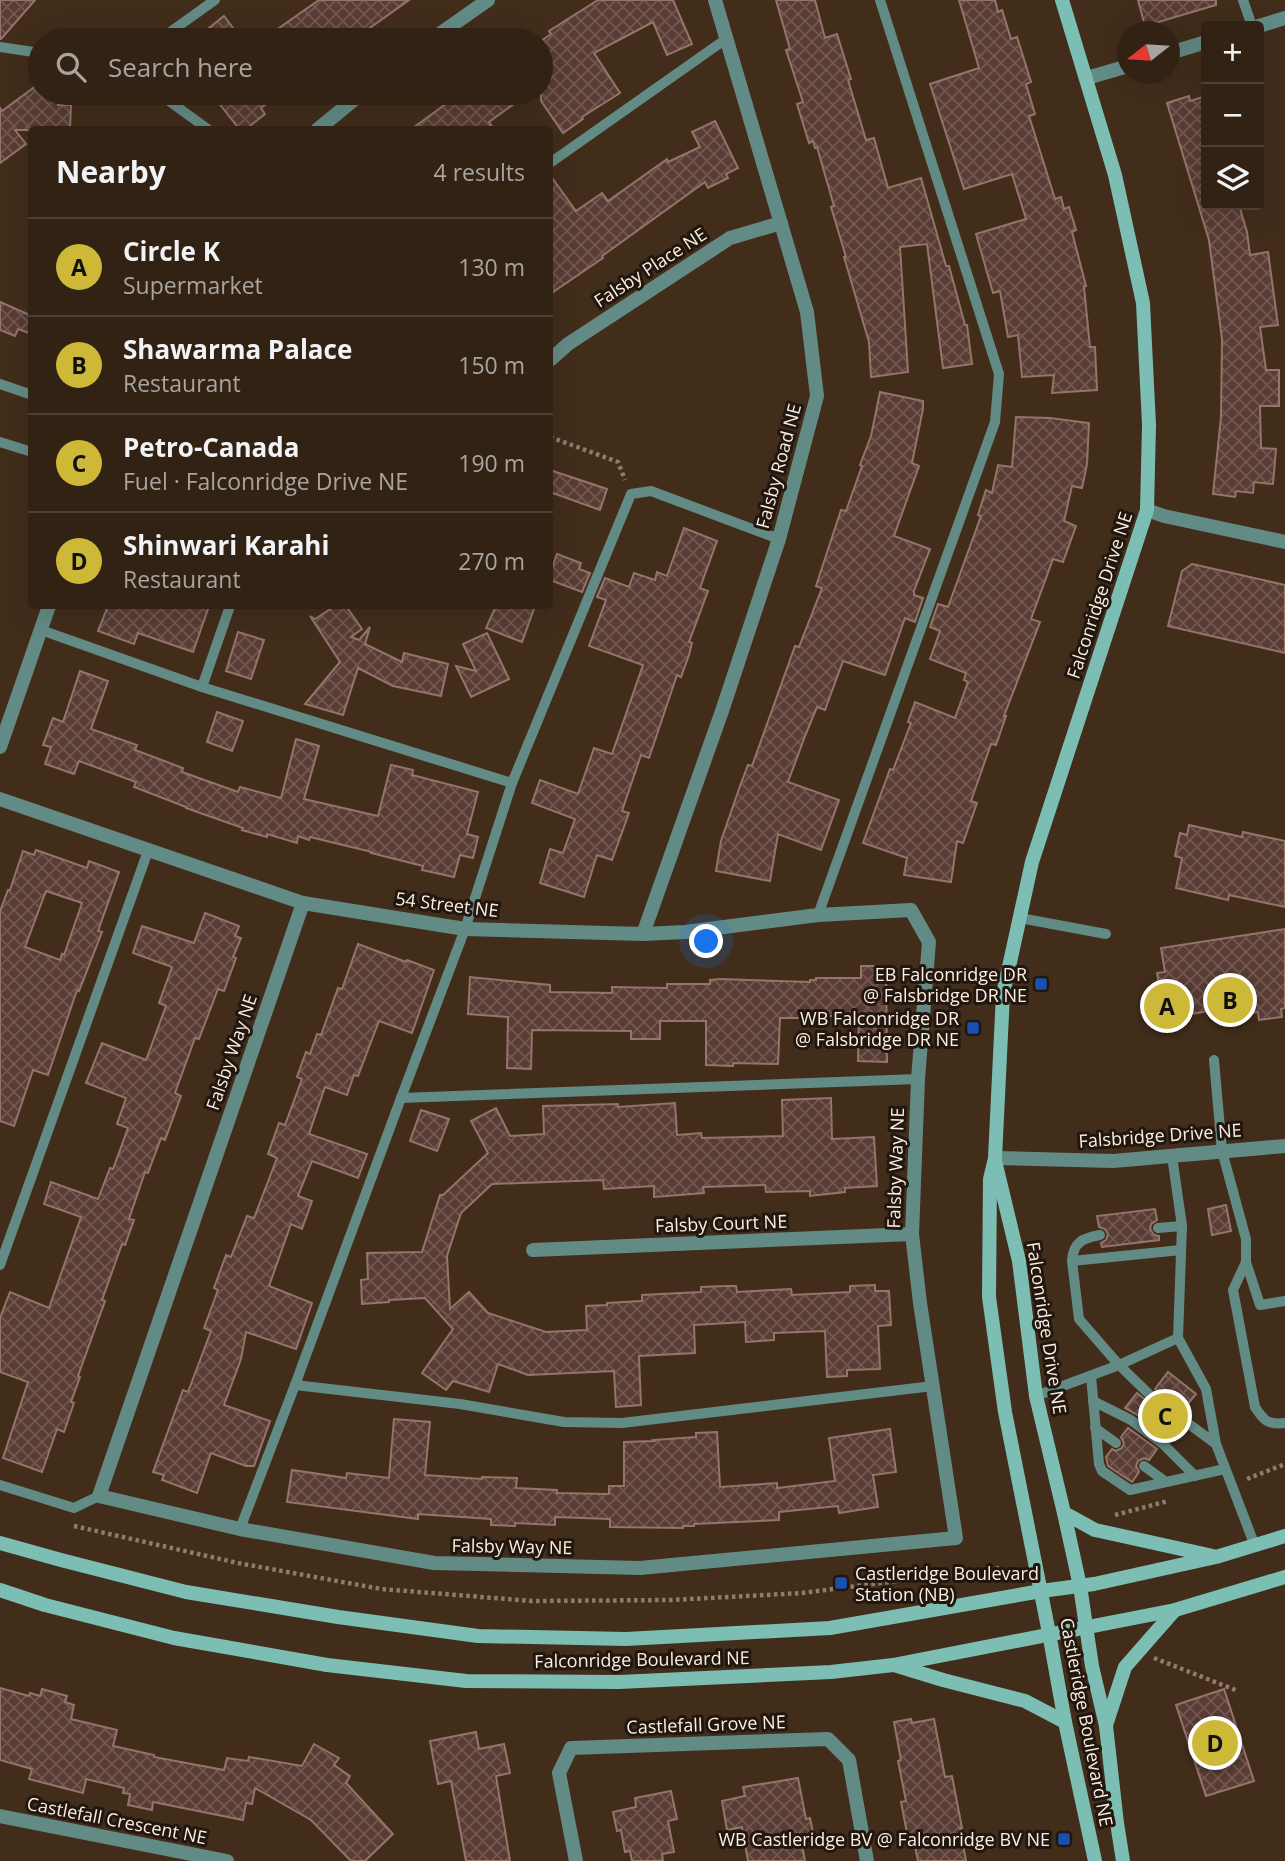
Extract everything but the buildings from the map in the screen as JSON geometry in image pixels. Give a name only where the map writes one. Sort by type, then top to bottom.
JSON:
[{"type":"main road","name":"Falconridge Drive NE","points":[[1041,1591],[1004,1412],[989,1297],[990,1180],[995,1158],[1003,994],[1032,862],[1147,510],[1149,425],[1143,303],[1115,175],[1062,0]]},
{"type":"main road","name":"Falconridge Drive NE","points":[[995,1158],[1019,1261],[1036,1396],[1080,1586],[1086,1627]]},
{"type":"main road","points":[[1064,1513],[1095,1530],[1216,1557]]},
{"type":"main road","name":"Falconridge Boulevard NE","points":[[0,1543],[186,1592],[338,1617],[478,1636],[626,1639],[830,1628],[1080,1586],[1216,1557],[1285,1536]]},
{"type":"main road","name":"Falconridge Boulevard NE","points":[[0,1590],[45,1605],[174,1638],[327,1665],[466,1681],[619,1682],[831,1672],[893,1665],[1174,1610],[1285,1577]]},
{"type":"main road","name":"Castleridge Boulevard NE","points":[[1041,1591],[1065,1722],[1095,1861]]},
{"type":"main road","points":[[1106,1726],[1125,1667],[1174,1610]]},
{"type":"main road","name":"Castleridge Boulevard NE","points":[[1086,1627],[1106,1726],[1116,1823],[1123,1861]]},
{"type":"main road","points":[[893,1665],[1025,1701],[1065,1722]]},
{"type":"street","points":[[448,28],[488,0]]},
{"type":"street","name":"Falsby Road NE","points":[[643,934],[779,539],[817,396],[807,312],[715,0]]},
{"type":"street","points":[[1264,24],[1285,18]]},
{"type":"street","points":[[1180,50],[1201,44]]},
{"type":"street","points":[[1087,78],[1117,69]]},
{"type":"street","points":[[322,126],[347,105]]},
{"type":"street","name":"Falsby Place NE","points":[[553,357],[568,344],[730,238],[781,223]]},
{"type":"street","points":[[1147,510],[1285,542]]},
{"type":"street","points":[[0,747],[48,609]]},
{"type":"street","name":"54 Street NE","points":[[0,799],[303,903],[465,929],[643,934],[685,932],[818,915],[911,909],[929,942]]},
{"type":"street","name":"Falsby Way NE","points":[[303,903],[99,1496],[240,1529],[434,1563],[640,1568],[956,1538],[912,1234],[918,1079],[929,942]]},
{"type":"street","name":"Falsbridge Drive NE","points":[[995,1158],[1113,1161],[1285,1146]]},
{"type":"street","name":"Falsby Court NE","points":[[533,1250],[912,1234]]},
{"type":"street","name":"Castlefall Grove NE","points":[[576,1861],[559,1773],[571,1748],[828,1739],[849,1760],[867,1861]]},
{"type":"street","name":"Castlefall Crescent NE","points":[[0,1816],[227,1861]]},
{"type":"lane","points":[[176,28],[215,0]]},
{"type":"lane","points":[[818,915],[995,422],[999,374],[880,0]]},
{"type":"lane","points":[[1243,0],[1250,21]]},
{"type":"lane","points":[[553,161],[726,39]]},
{"type":"lane","points":[[0,47],[28,51]]},
{"type":"lane","points":[[175,105],[204,126]]},
{"type":"lane","points":[[0,384],[28,394]]},
{"type":"lane","points":[[0,442],[28,451]]},
{"type":"lane","points":[[240,1529],[465,929],[512,783],[631,494],[651,491],[779,539]]},
{"type":"lane","points":[[202,687],[229,609]]},
{"type":"lane","points":[[41,631],[202,687],[512,783]]},
{"type":"lane","points":[[0,1265],[149,851]]},
{"type":"lane","points":[[1020,918],[1106,934]]},
{"type":"lane","points":[[1214,1060],[1222,1151],[1246,1239],[1246,1262],[1260,1305],[1285,1301]]},
{"type":"lane","points":[[401,1098],[918,1079]]},
{"type":"lane","points":[[1172,1156],[1182,1226],[1178,1338],[1206,1389],[1216,1444],[1255,1546]]},
{"type":"lane","points":[[1158,1228],[1182,1226]]},
{"type":"lane","points":[[1100,1235],[1088,1237],[1072,1250],[1079,1319],[1119,1365],[1151,1396],[1216,1444]]},
{"type":"lane","points":[[1072,1261],[1181,1250]]},
{"type":"lane","points":[[1246,1262],[1233,1290],[1255,1407],[1269,1423],[1285,1423]]},
{"type":"lane","points":[[1036,1396],[1119,1365],[1178,1338]]},
{"type":"lane","points":[[1091,1376],[1099,1464],[1102,1471],[1130,1490],[1225,1469]]},
{"type":"lane","points":[[295,1385],[460,1404],[564,1422],[622,1423],[933,1386]]},
{"type":"lane","points":[[1093,1401],[1142,1428],[1163,1444],[1195,1476]]},
{"type":"lane","points":[[1095,1428],[1116,1443]]},
{"type":"lane","points":[[1144,1466],[1166,1482]]},
{"type":"lane","points":[[0,1485],[74,1508],[99,1496]]},
{"type":"path","points":[[553,438],[618,462],[631,494]]},
{"type":"path","points":[[1154,1657],[1238,1691]]},
{"type":"place","name":"EB Falconridge DR @ Falsbridge DR NE","points":[[1041,984]]},
{"type":"place","name":"Shawarma Palace","points":[[1230,1000]]},
{"type":"place","name":"Circle K","points":[[1167,1006]]},
{"type":"place","name":"WB Falconridge DR @ Falsbridge DR NE","points":[[973,1028]]},
{"type":"place","name":"Petro-Canada","points":[[1165,1416]]},
{"type":"place","name":"Castleridge Boulevard Station (NB)","points":[[841,1583]]},
{"type":"place","name":"Shinwari Karahi","points":[[1215,1743]]},
{"type":"place","name":"WB Castleridge BV @ Falconridge BV NE","points":[[1064,1839]]}]
